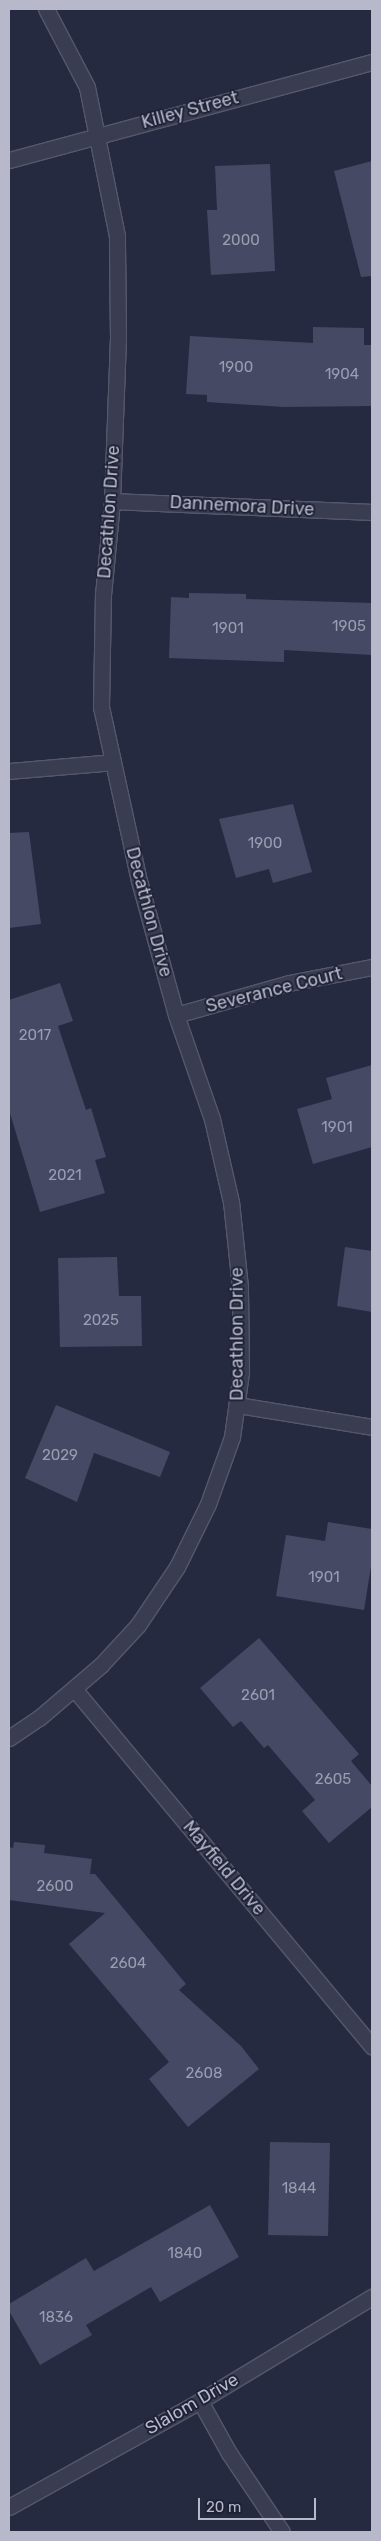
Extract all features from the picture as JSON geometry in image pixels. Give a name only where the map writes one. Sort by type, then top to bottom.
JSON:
[{"type":"street","name":"Decathlon Drive","points":[[9,1738],[75,1690],[138,1625],[177,1567],[208,1504],[232,1437],[238,1405],[240,1287],[231,1202],[212,1119],[176,1015],[139,881],[101,707],[104,596],[112,501],[118,338],[117,236],[87,88],[46,9]]},
{"type":"street","name":"Killey Street","points":[[9,160],[372,62]]},
{"type":"street","name":"Dannemora Drive","points":[[112,501],[372,512]]},
{"type":"street","points":[[9,772],[112,762]]},
{"type":"street","name":"Severance Court","points":[[176,1015],[290,983],[372,967]]},
{"type":"street","points":[[238,1405],[372,1428]]},
{"type":"street","name":"Mayfield Drive","points":[[75,1690],[372,2046]]},
{"type":"street","name":"Slalom Drive","points":[[9,2507],[200,2401],[372,2297]]},
{"type":"street","points":[[200,2401],[229,2453],[282,2532]]},
{"type":"building","points":[[372,161],[372,276],[361,277],[334,171]]},
{"type":"building","points":[[270,164],[275,271],[211,275],[207,210],[217,210],[215,166]]},
{"type":"building","points":[[313,327],[364,328],[364,345],[372,345],[372,406],[283,407],[207,402],[207,395],[186,394],[190,336],[313,343]]},
{"type":"building","points":[[189,593],[246,594],[246,599],[372,603],[372,655],[284,650],[284,662],[169,658],[171,597],[189,598]]},
{"type":"building","points":[[293,804],[312,872],[273,883],[269,869],[236,878],[219,819]]},
{"type":"building","points":[[29,832],[41,924],[9,928],[9,833]]},
{"type":"building","points":[[60,983],[73,1021],[58,1026],[86,1110],[91,1108],[106,1157],[95,1160],[105,1193],[40,1212],[9,1110],[9,1000]]},
{"type":"building","points":[[372,1065],[372,1147],[313,1164],[297,1109],[332,1099],[326,1078]]},
{"type":"building","points":[[345,1247],[372,1251],[372,1312],[337,1306]]},
{"type":"building","points":[[117,1257],[119,1296],[141,1296],[142,1346],[60,1347],[58,1258]]},
{"type":"building","points":[[56,1405],[170,1452],[160,1477],[94,1453],[77,1502],[25,1478]]},
{"type":"building","points":[[328,1522],[372,1529],[372,1560],[364,1610],[276,1596],[286,1535],[325,1541]]},
{"type":"building","points":[[259,1638],[359,1754],[351,1761],[372,1786],[372,1807],[329,1843],[302,1811],[315,1800],[268,1745],[264,1748],[241,1721],[233,1727],[200,1688]]},
{"type":"building","points":[[14,1842],[45,1845],[44,1853],[92,1859],[90,1874],[95,1874],[186,1984],[179,1990],[241,2046],[259,2069],[188,2127],[149,2079],[169,2062],[69,1944],[105,1913],[9,1900],[9,1847],[13,1848]]},
{"type":"building","points":[[270,2142],[330,2143],[328,2236],[268,2235]]},
{"type":"building","points":[[210,2205],[239,2257],[160,2302],[151,2287],[86,2325],[92,2335],[40,2365],[9,2311],[9,2304],[86,2258],[94,2271]]}]
